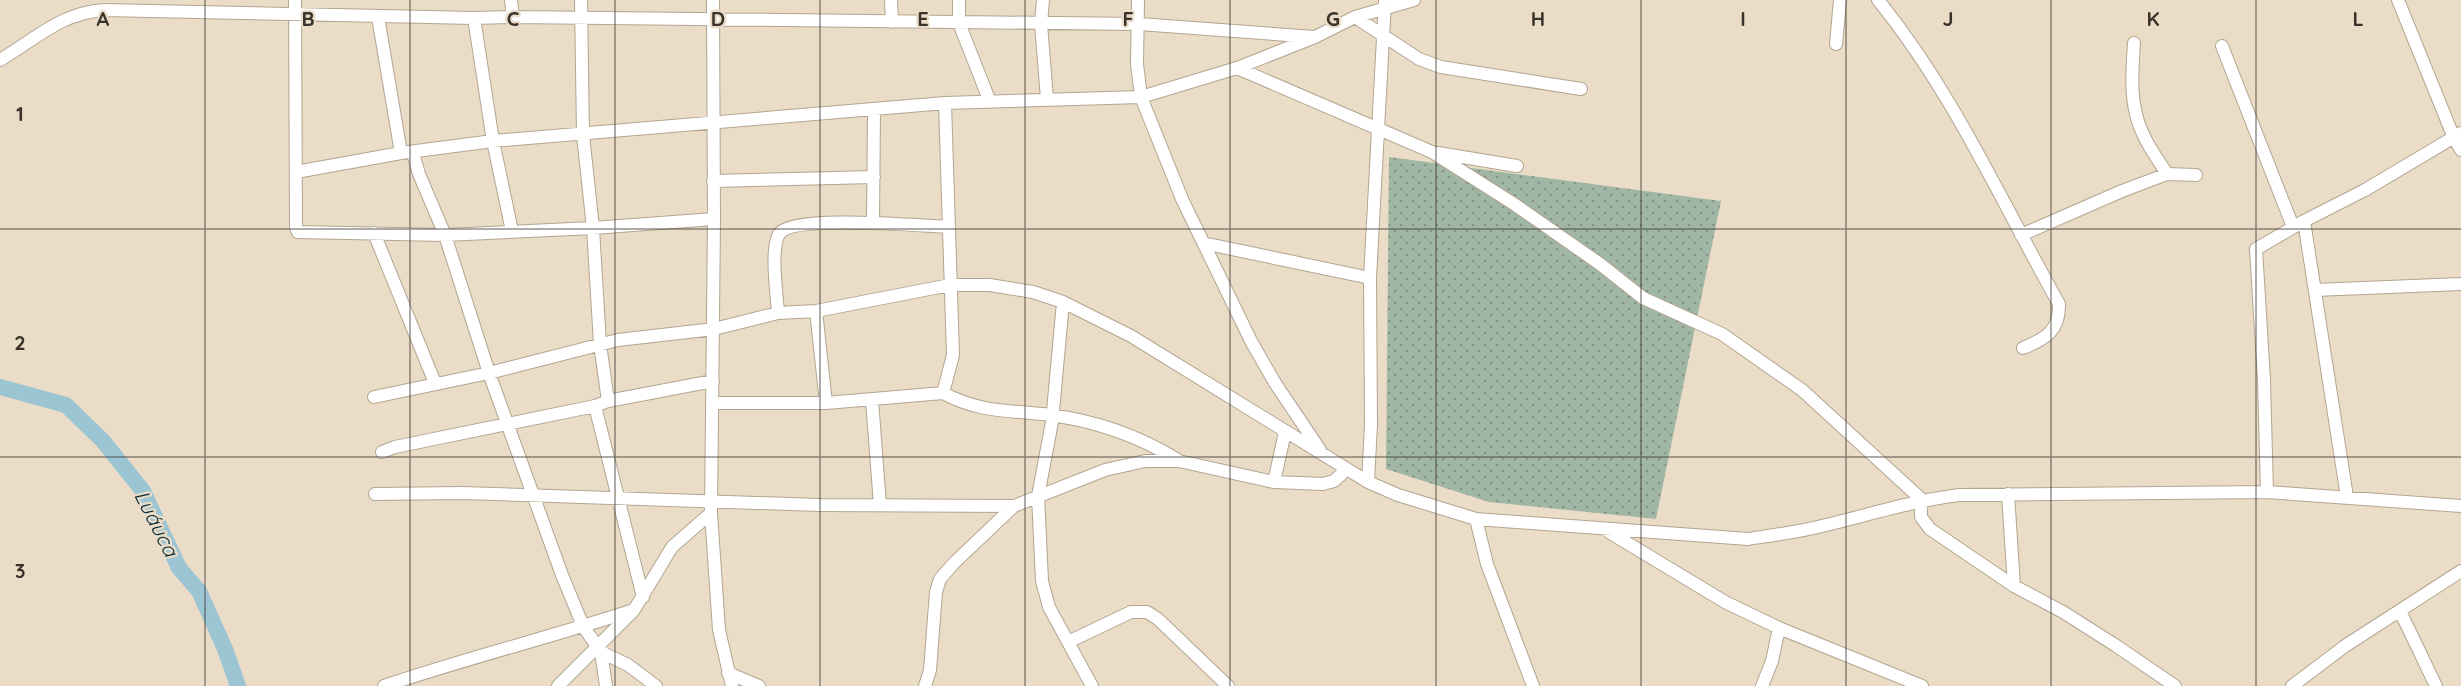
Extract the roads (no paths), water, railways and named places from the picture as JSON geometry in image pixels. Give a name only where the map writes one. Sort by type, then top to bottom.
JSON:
[{"type":"street","points":[[295,0],[296,228],[298,232],[445,235],[714,219]]},
{"type":"street","points":[[511,0],[513,17]]},
{"type":"street","points":[[581,0],[583,135],[593,228],[600,344],[608,400]]},
{"type":"street","points":[[713,0],[714,329],[711,507],[719,630],[732,686]]},
{"type":"street","points":[[891,0],[892,22]]},
{"type":"street","points":[[958,0],[959,23],[990,102]]},
{"type":"street","points":[[1043,0],[1041,24],[1047,99]]},
{"type":"street","points":[[1138,0],[1137,64],[1141,97],[1182,199],[1257,352],[1322,453]]},
{"type":"street","points":[[296,172],[493,141],[945,103],[1141,97],[1237,68],[1314,37],[1385,4],[1414,0]]},
{"type":"street","points":[[1836,44],[1840,0]]},
{"type":"street","points":[[1878,0],[1909,39],[1937,84],[1972,143],[2059,304],[2059,312],[2052,333],[2023,348]]},
{"type":"street","points":[[2398,0],[2461,150]]},
{"type":"street","points":[[1368,482],[1371,424],[1370,278],[1385,4]]},
{"type":"street","points":[[0,60],[61,20],[85,11],[104,10],[378,17],[1139,24],[1314,37]]},
{"type":"street","points":[[378,17],[407,153],[419,174],[445,235],[489,373],[561,575],[583,626],[599,650],[606,686]]},
{"type":"street","points":[[1355,17],[1419,59],[1441,67],[1581,89]]},
{"type":"street","points":[[474,18],[493,141],[512,231]]},
{"type":"street","points":[[2134,43],[2131,83],[2134,107],[2143,134],[2167,174]]},
{"type":"street","points":[[2222,46],[2298,224],[2315,290],[2347,497]]},
{"type":"street","points":[[1237,68],[1432,152],[1524,211],[1600,264],[1643,298],[1722,334],[1802,390],[1921,500]]},
{"type":"street","points":[[943,393],[953,355],[945,103]]},
{"type":"street","points":[[873,223],[874,110]]},
{"type":"street","points":[[2267,492],[2264,380],[2255,252],[2258,246],[2365,190],[2457,136]]},
{"type":"street","points":[[1432,152],[1516,166]]},
{"type":"street","points":[[2021,235],[2167,174],[2196,175]]},
{"type":"street","points":[[713,181],[873,177]]},
{"type":"street","points":[[778,313],[776,255],[778,236],[783,230],[790,227],[831,222],[949,227]]},
{"type":"street","points":[[374,233],[435,383]]},
{"type":"street","points":[[1203,243],[1370,278]]},
{"type":"street","points":[[2315,290],[2461,284]]},
{"type":"street","points":[[374,398],[489,373],[600,344],[714,329],[778,313],[816,311],[950,285],[990,285],[1019,288],[1064,302],[1131,336],[1368,482],[1398,495],[1476,519],[1748,539],[1790,533],[1921,500],[2008,494],[2267,492],[2461,506]]},
{"type":"street","points":[[1064,302],[1052,415],[1038,496],[1042,581],[1049,607],[1092,686]]},
{"type":"street","points":[[816,311],[826,403]]},
{"type":"street","points":[[382,452],[396,447],[595,406],[608,400],[713,381]]},
{"type":"street","points":[[712,403],[826,403],[943,393],[963,404],[980,408],[1052,415],[1129,434],[1179,461]]},
{"type":"street","points":[[872,400],[879,505]]},
{"type":"street","points":[[595,406],[643,597]]},
{"type":"street","points":[[1274,482],[1285,432]]},
{"type":"street","points":[[925,686],[930,670],[936,592],[940,579],[1014,506],[1127,464],[1179,461],[1274,482],[1323,484],[1334,481],[1347,469]]},
{"type":"street","points":[[375,494],[617,497],[711,507],[1014,506]]},
{"type":"street","points":[[2008,494],[2014,586]]},
{"type":"street","points":[[1921,500],[1920,512],[1924,523],[2014,586],[2063,612],[2175,686]]},
{"type":"street","points":[[558,686],[599,650],[643,597],[672,547],[711,507]]},
{"type":"street","points":[[1476,519],[1487,564],[1533,686]]},
{"type":"street","points":[[1605,529],[1725,602],[1779,628],[1922,686]]},
{"type":"street","points":[[2292,686],[2345,646],[2461,571]]},
{"type":"street","points":[[384,686],[461,660],[633,610]]},
{"type":"street","points":[[2400,611],[2436,686]]},
{"type":"street","points":[[1068,642],[1131,612],[1147,612],[1158,619],[1228,686]]},
{"type":"street","points":[[1762,686],[1772,661],[1779,628]]},
{"type":"street","points":[[599,650],[628,665],[656,686]]},
{"type":"street","points":[[728,673],[759,686]]},
{"type":"waterway","name":"Luáuca","points":[[0,387],[66,405],[103,441],[143,491],[179,568],[199,591],[225,649],[238,686]]}]
